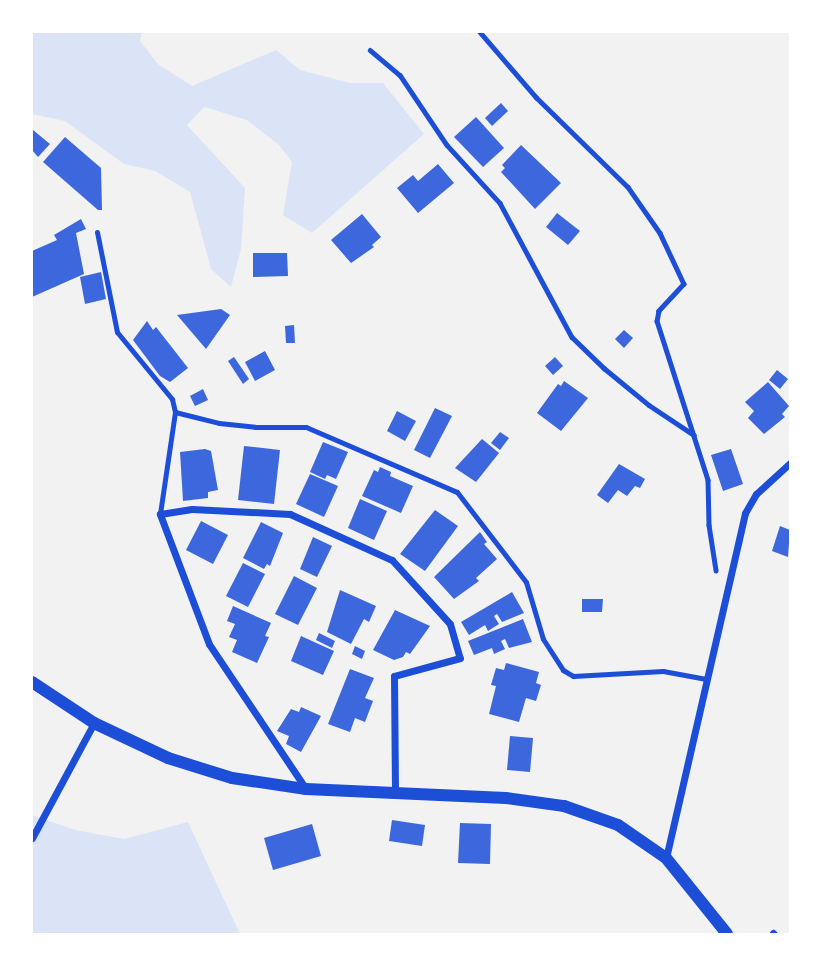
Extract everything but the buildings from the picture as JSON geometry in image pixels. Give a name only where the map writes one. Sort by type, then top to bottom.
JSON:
[{"type":"street","points":[[666,858],[745,513],[756,494],[790,463]]},
{"type":"street","points":[[306,789],[209,644],[160,514],[192,509],[290,514],[392,560],[450,624],[460,658],[394,676],[395,794]]},
{"type":"street","points":[[32,682],[94,723],[167,758],[232,778],[306,789],[506,798],[564,806],[618,825],[666,858],[727,934]]},
{"type":"street","points":[[32,838],[94,723]]},
{"type":"lane","points":[[97,232],[117,332],[173,399],[175,412],[160,514]]},
{"type":"lane","points":[[175,412],[219,423],[255,428],[306,427],[457,492],[526,582],[543,639],[563,670],[573,676],[663,671],[706,679]]},
{"type":"path","points":[[480,32],[536,97],[628,187],[660,233],[684,284],[659,311],[657,321],[708,480],[709,525],[722,606]]},
{"type":"path","points":[[370,50],[400,75],[447,145],[500,203],[572,337],[649,405],[694,435]]},
{"type":"shaded area","points":[[32,32],[142,32],[140,41],[158,64],[192,86],[276,50],[300,70],[350,83],[383,83],[424,134],[312,233],[283,215],[292,162],[279,145],[247,120],[204,107],[187,125],[245,188],[241,249],[231,287],[211,269],[190,192],[155,171],[124,164],[65,121],[32,114]]},
{"type":"shaded area","points":[[32,815],[75,830],[124,839],[188,822],[240,934],[32,934]]}]
